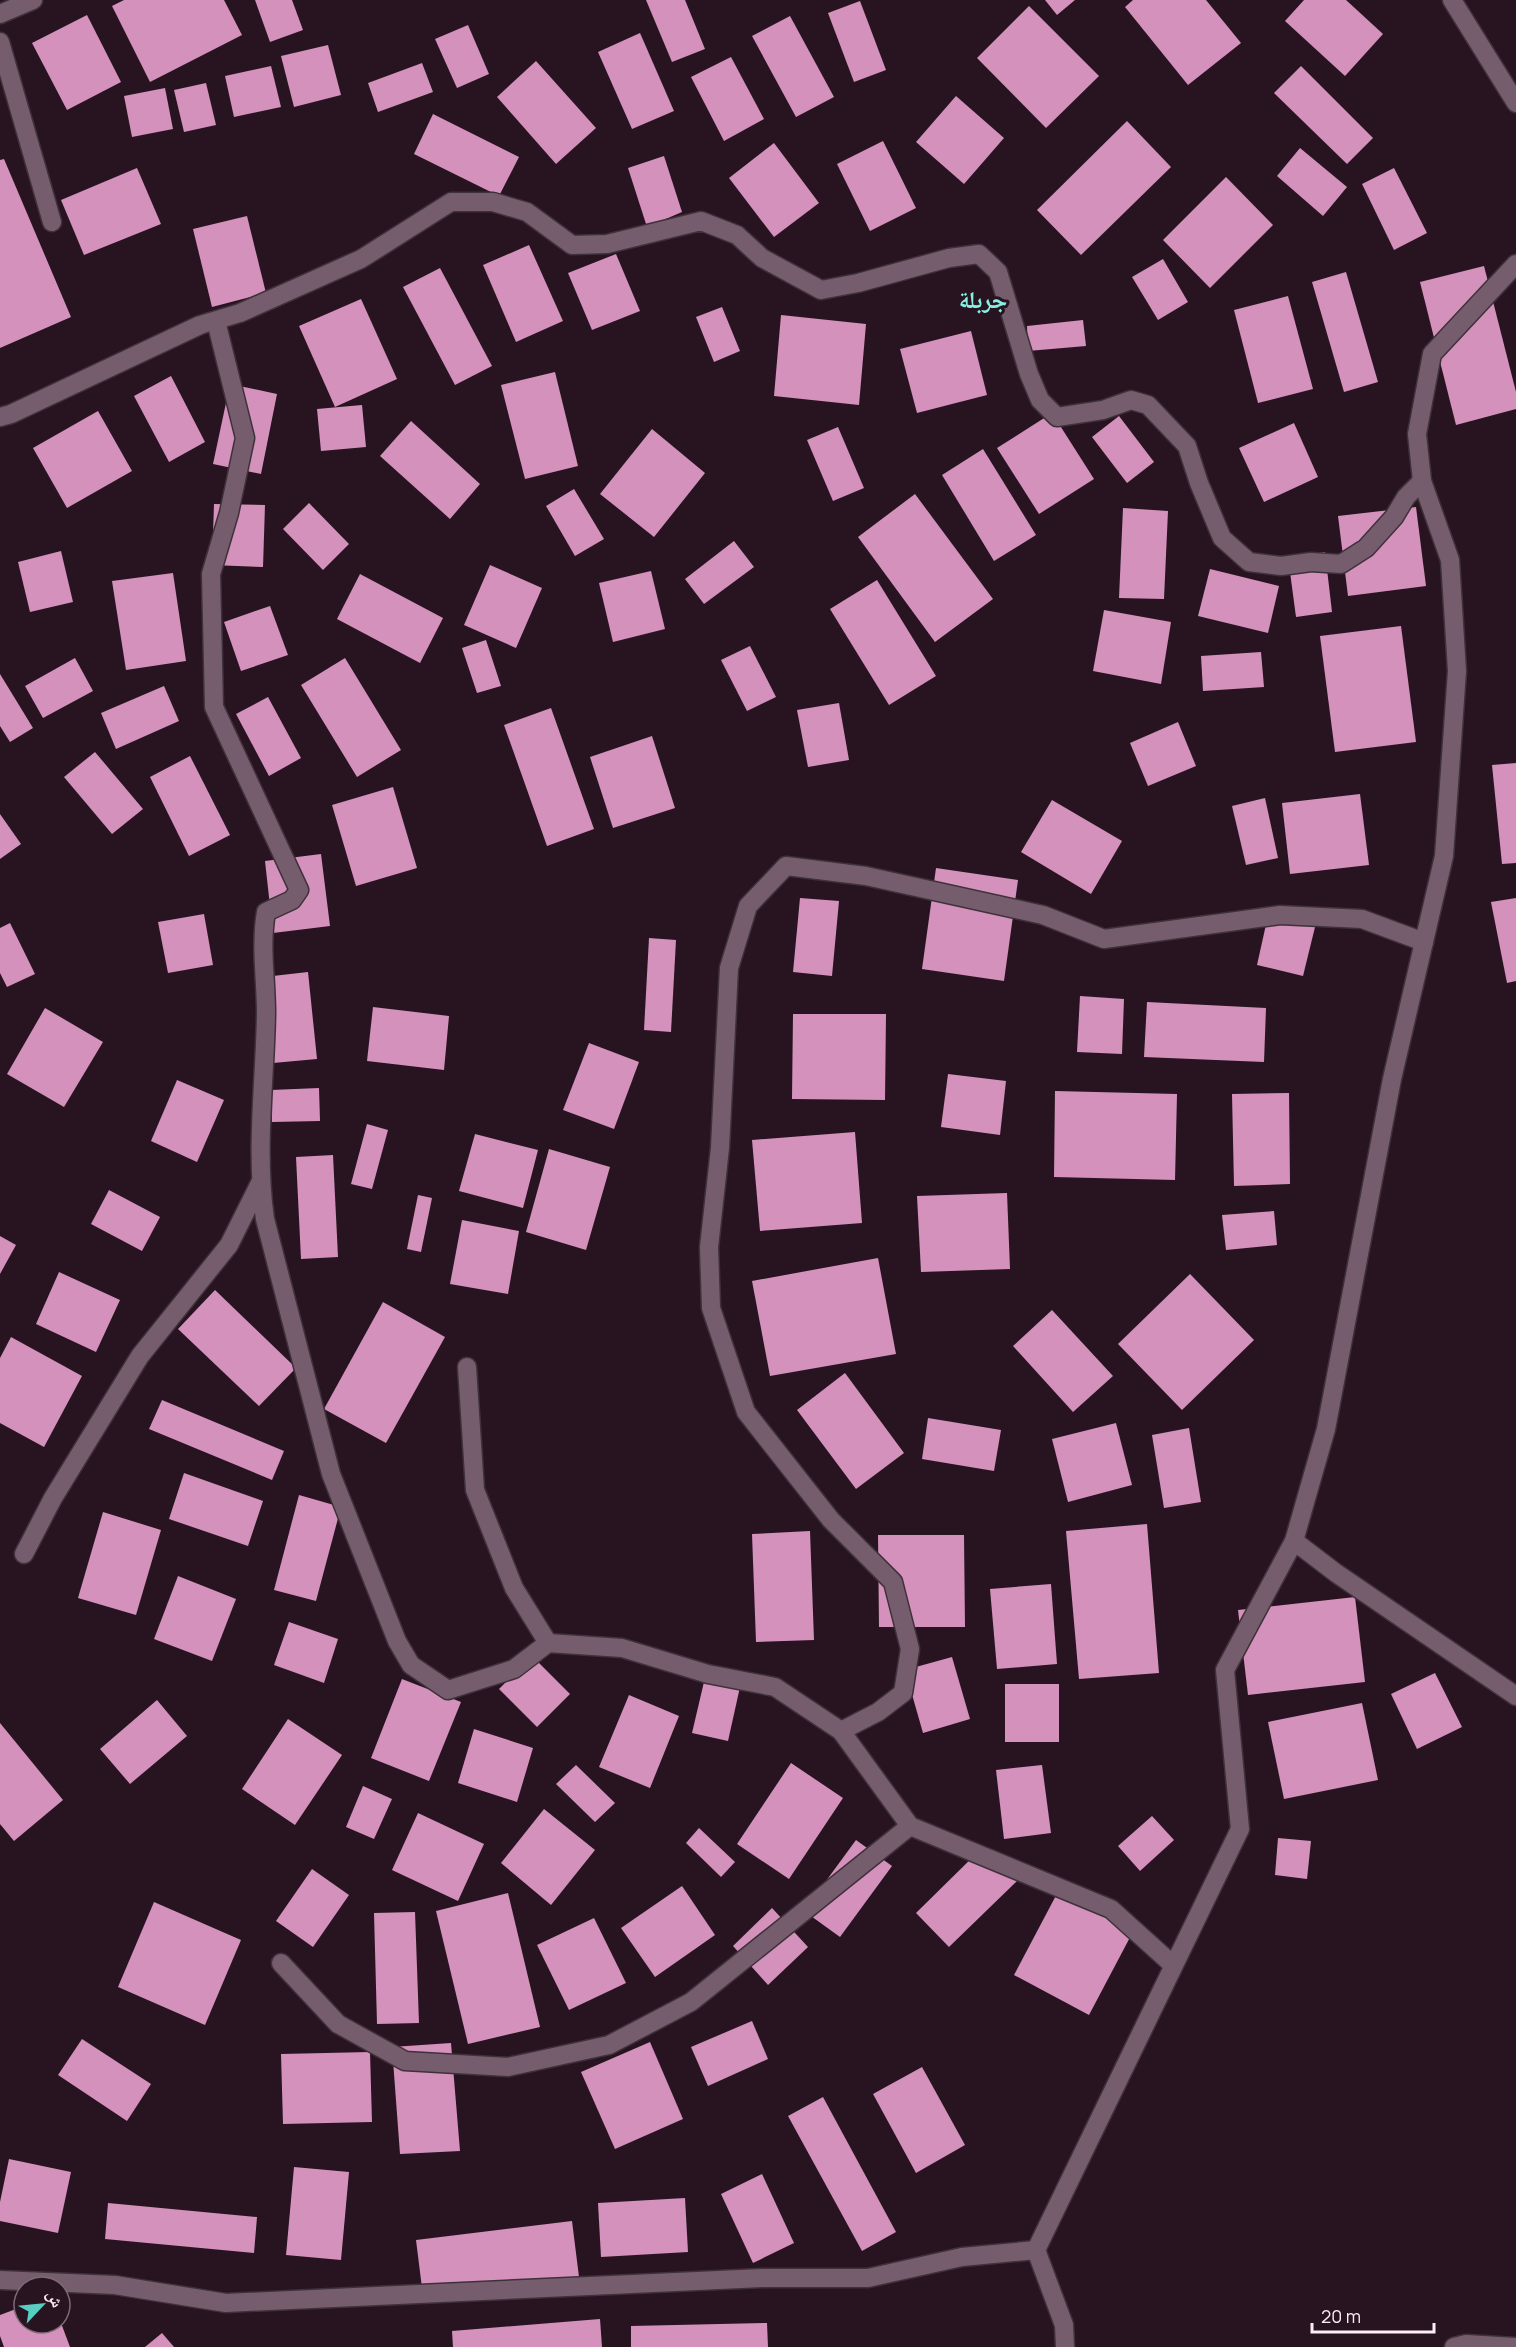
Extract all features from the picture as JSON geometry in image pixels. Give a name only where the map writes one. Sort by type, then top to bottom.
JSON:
[{"type":"street","points":[[0,14],[33,0]]},
{"type":"street","points":[[1452,0],[1516,103]]},
{"type":"street","points":[[0,42],[52,222]]},
{"type":"street","points":[[0,417],[22,409],[200,326],[273,300],[361,259],[451,202],[493,202],[527,212],[572,245],[608,244],[701,221],[737,235],[762,258],[821,290],[858,283],[948,258],[979,254],[998,272],[1029,374],[1040,400],[1057,417],[1103,410],[1131,400],[1148,405],[1187,446],[1199,483],[1222,538],[1249,562],[1281,566],[1311,562],[1341,564],[1366,548],[1394,517],[1406,497],[1422,481]]},
{"type":"street","points":[[1065,2347],[1064,2325],[1036,2250],[1240,1829],[1225,1670],[1294,1541],[1326,1430],[1392,1079],[1444,856],[1457,671],[1450,560],[1422,481],[1417,434],[1432,354],[1516,264]]},
{"type":"street","points":[[216,321],[245,438],[229,513],[211,574],[214,707],[299,890],[292,900],[266,912],[262,934],[266,1010],[260,1183],[266,1219],[331,1474],[397,1641],[411,1665],[448,1690],[514,1669],[548,1643],[622,1648],[708,1674],[775,1687],[841,1731],[910,1826],[1111,1909],[1173,1965]]},
{"type":"street","points":[[841,1731],[878,1712],[903,1693],[910,1648],[893,1582],[831,1520],[746,1412],[711,1308],[709,1247],[720,1148],[729,968],[748,906],[786,866],[866,876],[1043,915],[1104,939],[1280,915],[1362,920],[1424,942]]},
{"type":"street","points":[[24,1554],[54,1498],[140,1356],[229,1245],[260,1183]]},
{"type":"street","points":[[467,1367],[475,1490],[514,1588],[548,1643]]},
{"type":"street","points":[[1294,1541],[1336,1573],[1516,1696]]},
{"type":"street","points":[[281,1963],[338,2024],[405,2061],[508,2067],[609,2045],[691,2002],[910,1826]]},
{"type":"street","points":[[0,2280],[115,2285],[226,2303],[762,2278],[868,2278],[962,2256],[1036,2250]]},
{"type":"street","points":[[1462,2346],[1516,2347]]},
{"type":"building","points":[[124,0],[224,0],[242,35],[150,82],[112,6]]},
{"type":"building","points":[[255,0],[292,0],[303,30],[270,42]]},
{"type":"building","points":[[646,0],[685,0],[705,49],[672,62]]},
{"type":"building","points":[[1045,0],[1075,0],[1057,15]]},
{"type":"building","points":[[1133,0],[1206,0],[1241,43],[1188,85],[1125,7]]},
{"type":"building","points":[[1304,0],[1346,0],[1383,34],[1345,76],[1285,21]]},
{"type":"building","points":[[860,1],[886,70],[854,82],[828,13]]},
{"type":"building","points":[[1029,6],[1099,76],[1046,128],[977,58]]},
{"type":"building","points":[[87,15],[121,82],[67,110],[32,43]]},
{"type":"building","points":[[790,16],[834,97],[796,117],[752,36]]},
{"type":"building","points":[[468,25],[489,74],[457,88],[435,39]]},
{"type":"building","points":[[640,33],[674,111],[632,129],[598,52]]},
{"type":"building","points":[[328,45],[341,95],[294,107],[281,56]]},
{"type":"building","points":[[731,57],[764,119],[724,141],[691,77]]},
{"type":"building","points":[[536,61],[596,128],[556,164],[497,97]]},
{"type":"building","points":[[422,63],[433,92],[378,112],[368,83]]},
{"type":"building","points":[[271,66],[281,107],[234,117],[225,76]]},
{"type":"building","points":[[1301,66],[1373,138],[1347,164],[1274,93]]},
{"type":"building","points":[[206,83],[216,125],[184,132],[174,90]]},
{"type":"building","points":[[165,88],[173,129],[132,137],[124,96]]},
{"type":"building","points":[[956,96],[1004,138],[964,184],[916,142]]},
{"type":"building","points":[[433,114],[519,157],[499,196],[414,154]]},
{"type":"building","points":[[1127,121],[1171,167],[1081,255],[1037,210]]},
{"type":"building","points":[[883,141],[916,208],[870,231],[837,164]]},
{"type":"building","points":[[774,143],[819,203],[774,237],[729,178]]},
{"type":"building","points":[[1300,148],[1347,187],[1323,216],[1277,176]]},
{"type":"building","points":[[664,156],[682,212],[647,227],[628,168]]},
{"type":"building","points":[[4,159],[71,317],[0,348],[0,160]]},
{"type":"building","points":[[137,168],[161,224],[84,255],[61,200]]},
{"type":"building","points":[[1394,168],[1427,233],[1394,250],[1362,184]]},
{"type":"building","points":[[1226,177],[1273,225],[1210,288],[1163,240]]},
{"type":"building","points":[[247,216],[266,293],[212,307],[193,229]]},
{"type":"building","points":[[529,245],[563,321],[516,342],[483,265]]},
{"type":"building","points":[[616,254],[640,311],[592,330],[568,273]]},
{"type":"building","points":[[1163,259],[1188,302],[1158,320],[1132,277]]},
{"type":"building","points":[[1484,266],[1516,392],[1516,409],[1456,425],[1420,282]]},
{"type":"building","points":[[440,268],[492,366],[455,385],[403,287]]},
{"type":"building","points":[[1346,272],[1378,382],[1344,392],[1312,282]]},
{"type":"building","points":[[1288,296],[1313,389],[1258,403],[1234,310]]},
{"type":"building","points":[[361,299],[397,379],[335,407],[299,326]]},
{"type":"building","points":[[722,307],[740,351],[714,362],[696,317]]},
{"type":"building","points":[[781,315],[866,324],[859,405],[774,396]]},
{"type":"building","points":[[1083,320],[1086,346],[1028,351],[1027,326]]},
{"type":"building","points":[[971,331],[987,395],[917,413],[900,349]]},
{"type":"building","points":[[555,372],[578,466],[525,479],[501,385]]},
{"type":"building","points":[[171,376],[205,442],[169,462],[134,396]]},
{"type":"building","points":[[230,384],[277,394],[261,474],[213,464]]},
{"type":"building","points":[[362,405],[366,447],[321,451],[317,409]]},
{"type":"building","points":[[98,411],[132,471],[67,508],[33,448]]},
{"type":"building","points":[[1052,413],[1094,479],[1039,514],[997,448]]},
{"type":"building","points":[[1119,416],[1154,462],[1127,483],[1092,437]]},
{"type":"building","points":[[411,421],[480,484],[450,519],[380,456]]},
{"type":"building","points":[[1294,423],[1318,477],[1264,502],[1239,448]]},
{"type":"building","points":[[838,427],[864,488],[833,501],[807,440]]},
{"type":"building","points":[[652,429],[705,473],[654,537],[600,494]]},
{"type":"building","points":[[983,449],[1036,535],[994,561],[942,475]]},
{"type":"building","points":[[574,489],[604,539],[575,556],[546,506]]},
{"type":"building","points":[[915,494],[993,599],[935,642],[858,537]]},
{"type":"building","points":[[309,503],[349,544],[323,570],[283,529]]},
{"type":"building","points":[[214,504],[265,505],[263,567],[212,565]]},
{"type":"building","points":[[1416,507],[1426,586],[1348,596],[1338,516]]},
{"type":"building","points":[[1123,508],[1168,511],[1164,599],[1119,598]]},
{"type":"building","points":[[734,541],[754,567],[704,604],[685,579]]},
{"type":"building","points":[[61,551],[73,602],[30,612],[18,562]]},
{"type":"building","points":[[1325,552],[1332,612],[1296,617],[1288,557]]},
{"type":"building","points":[[490,565],[542,588],[516,648],[464,625]]},
{"type":"building","points":[[1210,569],[1279,586],[1268,633],[1198,616]]},
{"type":"building","points":[[651,571],[665,629],[613,642],[599,583]]},
{"type":"building","points":[[173,573],[186,661],[126,670],[112,581]]},
{"type":"building","points":[[360,574],[443,618],[420,663],[337,619]]},
{"type":"building","points":[[877,580],[936,676],[889,705],[830,609]]},
{"type":"building","points":[[270,606],[288,655],[241,671],[224,622]]},
{"type":"building","points":[[1104,610],[1171,622],[1161,684],[1093,671]]},
{"type":"building","points":[[1401,626],[1416,742],[1335,752],[1320,636]]},
{"type":"building","points":[[486,640],[501,686],[477,693],[462,648]]},
{"type":"building","points":[[750,646],[776,697],[747,711],[721,660]]},
{"type":"building","points":[[1261,652],[1264,687],[1203,691],[1201,656]]},
{"type":"building","points":[[75,658],[93,691],[43,718],[25,686]]},
{"type":"building","points":[[345,658],[401,750],[357,777],[301,685]]},
{"type":"building","points":[[0,674],[33,728],[10,742],[0,726]]},
{"type":"building","points":[[164,686],[179,721],[116,749],[101,713]]},
{"type":"building","points":[[268,697],[301,758],[269,776],[236,714]]},
{"type":"building","points":[[839,703],[849,760],[808,767],[797,710]]},
{"type":"building","points":[[551,708],[594,829],[547,846],[504,725]]},
{"type":"building","points":[[1178,722],[1196,766],[1148,786],[1130,743]]},
{"type":"building","points":[[652,736],[675,808],[613,828],[590,757]]},
{"type":"building","points":[[95,752],[143,809],[112,834],[64,777]]},
{"type":"building","points":[[190,756],[230,835],[189,856],[150,777]]},
{"type":"building","points":[[1516,763],[1516,863],[1502,864],[1492,765]]},
{"type":"building","points":[[393,787],[417,868],[356,886],[332,805]]},
{"type":"building","points":[[1360,794],[1369,865],[1290,874],[1282,803]]},
{"type":"building","points":[[1265,798],[1278,858],[1246,865],[1232,806]]},
{"type":"building","points":[[1052,800],[1122,841],[1091,894],[1021,852]]},
{"type":"building","points":[[0,814],[21,844],[0,859]]},
{"type":"building","points":[[321,854],[330,926],[273,933],[265,861]]},
{"type":"building","points":[[936,868],[1018,880],[1004,981],[922,969]]},
{"type":"building","points":[[800,898],[839,901],[832,976],[793,972]]},
{"type":"building","points":[[1516,898],[1516,981],[1507,983],[1491,902]]},
{"type":"building","points":[[1269,911],[1316,923],[1303,976],[1257,965]]},
{"type":"building","points":[[204,914],[213,965],[168,973],[158,922]]},
{"type":"building","points":[[10,923],[35,974],[7,987],[0,973],[0,928]]},
{"type":"building","points":[[649,938],[676,940],[671,1032],[644,1030]]},
{"type":"building","points":[[308,972],[317,1059],[273,1063],[264,977]]},
{"type":"building","points":[[1080,996],[1124,999],[1122,1054],[1077,1052]]},
{"type":"building","points":[[1147,1002],[1266,1008],[1264,1062],[1144,1057]]},
{"type":"building","points":[[373,1007],[449,1016],[444,1070],[367,1061]]},
{"type":"building","points":[[45,1008],[103,1042],[64,1107],[7,1074]]},
{"type":"building","points":[[793,1014],[886,1014],[885,1100],[792,1099]]},
{"type":"building","points":[[589,1043],[639,1062],[614,1129],[563,1110]]},
{"type":"building","points":[[948,1074],[1006,1081],[1000,1135],[941,1127]]},
{"type":"building","points":[[177,1080],[224,1100],[197,1162],[151,1141]]},
{"type":"building","points":[[319,1088],[320,1121],[272,1122],[271,1090]]},
{"type":"building","points":[[1055,1091],[1177,1094],[1175,1180],[1054,1177]]},
{"type":"building","points":[[1289,1093],[1290,1184],[1234,1186],[1232,1094]]},
{"type":"building","points":[[367,1124],[388,1130],[372,1189],[351,1184]]},
{"type":"building","points":[[855,1132],[862,1223],[760,1231],[752,1140]]},
{"type":"building","points":[[475,1134],[538,1150],[523,1208],[459,1191]]},
{"type":"building","points":[[549,1149],[610,1167],[586,1250],[526,1232]]},
{"type":"building","points":[[333,1155],[338,1257],[301,1259],[296,1157]]},
{"type":"building","points":[[109,1190],[160,1217],[142,1251],[91,1224]]},
{"type":"building","points":[[1007,1193],[1010,1269],[921,1272],[917,1196]]},
{"type":"building","points":[[418,1195],[432,1198],[421,1252],[407,1249]]},
{"type":"building","points":[[1274,1211],[1277,1245],[1226,1250],[1222,1215]]},
{"type":"building","points":[[462,1220],[519,1231],[508,1294],[450,1284]]},
{"type":"building","points":[[0,1236],[16,1245],[0,1274]]},
{"type":"building","points":[[878,1258],[896,1354],[770,1376],[752,1281]]},
{"type":"building","points":[[59,1272],[120,1300],[96,1352],[36,1324]]},
{"type":"building","points":[[1190,1274],[1254,1340],[1182,1410],[1118,1344]]},
{"type":"building","points":[[215,1290],[296,1368],[259,1406],[178,1329]]},
{"type":"building","points":[[383,1302],[445,1337],[386,1443],[324,1409]]},
{"type":"building","points":[[1052,1310],[1113,1376],[1073,1412],[1013,1346]]},
{"type":"building","points":[[11,1337],[82,1376],[44,1447],[0,1423],[0,1358]]},
{"type":"building","points":[[845,1373],[904,1453],[856,1489],[797,1410]]},
{"type":"building","points":[[162,1400],[284,1451],[272,1480],[149,1429]]},
{"type":"building","points":[[928,1418],[1001,1430],[994,1471],[922,1459]]},
{"type":"building","points":[[1116,1423],[1132,1485],[1068,1502],[1052,1439]]},
{"type":"building","points":[[1189,1428],[1201,1502],[1164,1508],[1152,1435]]},
{"type":"building","points":[[184,1473],[263,1501],[248,1546],[169,1519]]},
{"type":"building","points":[[299,1495],[341,1507],[316,1601],[274,1590]]},
{"type":"building","points":[[103,1512],[161,1530],[136,1615],[78,1598]]},
{"type":"building","points":[[1147,1524],[1159,1673],[1079,1679],[1066,1531]]},
{"type":"building","points":[[810,1531],[814,1640],[756,1642],[752,1534]]},
{"type":"building","points":[[878,1535],[964,1535],[965,1627],[879,1627]]},
{"type":"building","points":[[178,1576],[236,1599],[212,1661],[154,1639]]},
{"type":"building","points":[[1051,1584],[1057,1664],[997,1669],[990,1589]]},
{"type":"building","points":[[1355,1597],[1365,1682],[1248,1695],[1238,1610]]},
{"type":"building","points":[[289,1622],[338,1639],[324,1683],[274,1665]]},
{"type":"building","points":[[532,1656],[570,1694],[537,1727],[499,1689]]},
{"type":"building","points":[[952,1657],[970,1719],[923,1733],[905,1670]]},
{"type":"building","points":[[707,1669],[742,1678],[728,1741],[692,1733]]},
{"type":"building","points":[[1435,1673],[1462,1727],[1417,1749],[1391,1694]]},
{"type":"building","points":[[402,1679],[461,1702],[429,1781],[371,1758]]},
{"type":"building","points":[[1005,1684],[1059,1684],[1059,1742],[1005,1742]]},
{"type":"building","points":[[629,1695],[679,1716],[650,1788],[599,1767]]},
{"type":"building","points":[[157,1700],[187,1736],[130,1784],[100,1749]]},
{"type":"building","points":[[1362,1703],[1378,1780],[1284,1799],[1268,1722]]},
{"type":"building","points":[[288,1719],[342,1755],[295,1825],[242,1789]]},
{"type":"building","points":[[0,1723],[63,1800],[14,1841],[0,1824]]},
{"type":"building","points":[[474,1729],[533,1748],[517,1802],[458,1783]]},
{"type":"building","points":[[791,1763],[843,1798],[789,1879],[737,1844]]},
{"type":"building","points":[[576,1765],[615,1803],[595,1822],[556,1784]]},
{"type":"building","points":[[1042,1765],[1051,1833],[1004,1839],[996,1770]]},
{"type":"building","points":[[363,1786],[392,1799],[374,1839],[346,1827]]},
{"type":"building","points":[[544,1809],[595,1850],[551,1905],[501,1863]]},
{"type":"building","points":[[418,1813],[484,1844],[458,1901],[392,1870]]},
{"type":"building","points":[[1152,1816],[1174,1840],[1140,1871],[1118,1846]]},
{"type":"building","points":[[699,1828],[735,1862],[721,1877],[686,1843]]},
{"type":"building","points":[[1278,1838],[1311,1841],[1307,1879],[1275,1875]]},
{"type":"building","points":[[856,1840],[892,1866],[840,1937],[804,1911]]},
{"type":"building","points":[[984,1846],[1017,1881],[949,1947],[916,1913]]},
{"type":"building","points":[[312,1869],[349,1895],[313,1947],[276,1921]]},
{"type":"building","points":[[682,1886],[715,1935],[655,1977],[621,1928]]},
{"type":"building","points":[[1061,1886],[1136,1926],[1089,2015],[1014,1975]]},
{"type":"building","points":[[508,1893],[540,2027],[468,2044],[436,1911]]},
{"type":"building","points":[[154,1902],[241,1940],[205,2025],[118,1987]]},
{"type":"building","points":[[772,1908],[808,1947],[768,1985],[733,1946]]},
{"type":"building","points":[[415,1912],[419,2023],[377,2024],[374,1913]]},
{"type":"building","points":[[594,1918],[626,1983],[569,2010],[537,1945]]},
{"type":"building","points":[[752,2021],[768,2059],[708,2086],[691,2047]]},
{"type":"building","points":[[82,2039],[151,2084],[127,2121],[58,2075]]},
{"type":"building","points":[[650,2042],[683,2119],[615,2149],[581,2072]]},
{"type":"building","points":[[451,2043],[460,2151],[400,2154],[392,2047]]},
{"type":"building","points":[[370,2052],[372,2122],[283,2124],[281,2054]]},
{"type":"building","points":[[922,2067],[965,2145],[916,2173],[873,2094]]},
{"type":"building","points":[[823,2097],[896,2232],[862,2251],[788,2116]]},
{"type":"building","points":[[9,2159],[71,2172],[58,2233],[0,2221],[0,2202]]},
{"type":"building","points":[[294,2167],[349,2172],[341,2260],[286,2255]]},
{"type":"building","points":[[762,2174],[794,2243],[753,2263],[721,2194]]},
{"type":"building","points":[[685,2198],[688,2252],[601,2257],[598,2203]]},
{"type":"building","points":[[108,2203],[257,2217],[254,2253],[105,2239]]},
{"type":"building","points":[[572,2221],[579,2277],[423,2296],[416,2240]]},
{"type":"building","points":[[12,2310],[12,2335],[66,2335],[70,2347],[4,2347],[0,2336],[0,2315]]},
{"type":"building","points":[[600,2319],[602,2347],[453,2347],[452,2331]]},
{"type":"building","points":[[767,2323],[768,2347],[631,2347],[631,2326]]},
{"type":"building","points":[[162,2333],[174,2347],[145,2347]]},
{"type":"district","name":"جربلة","points":[[983,300]]}]
